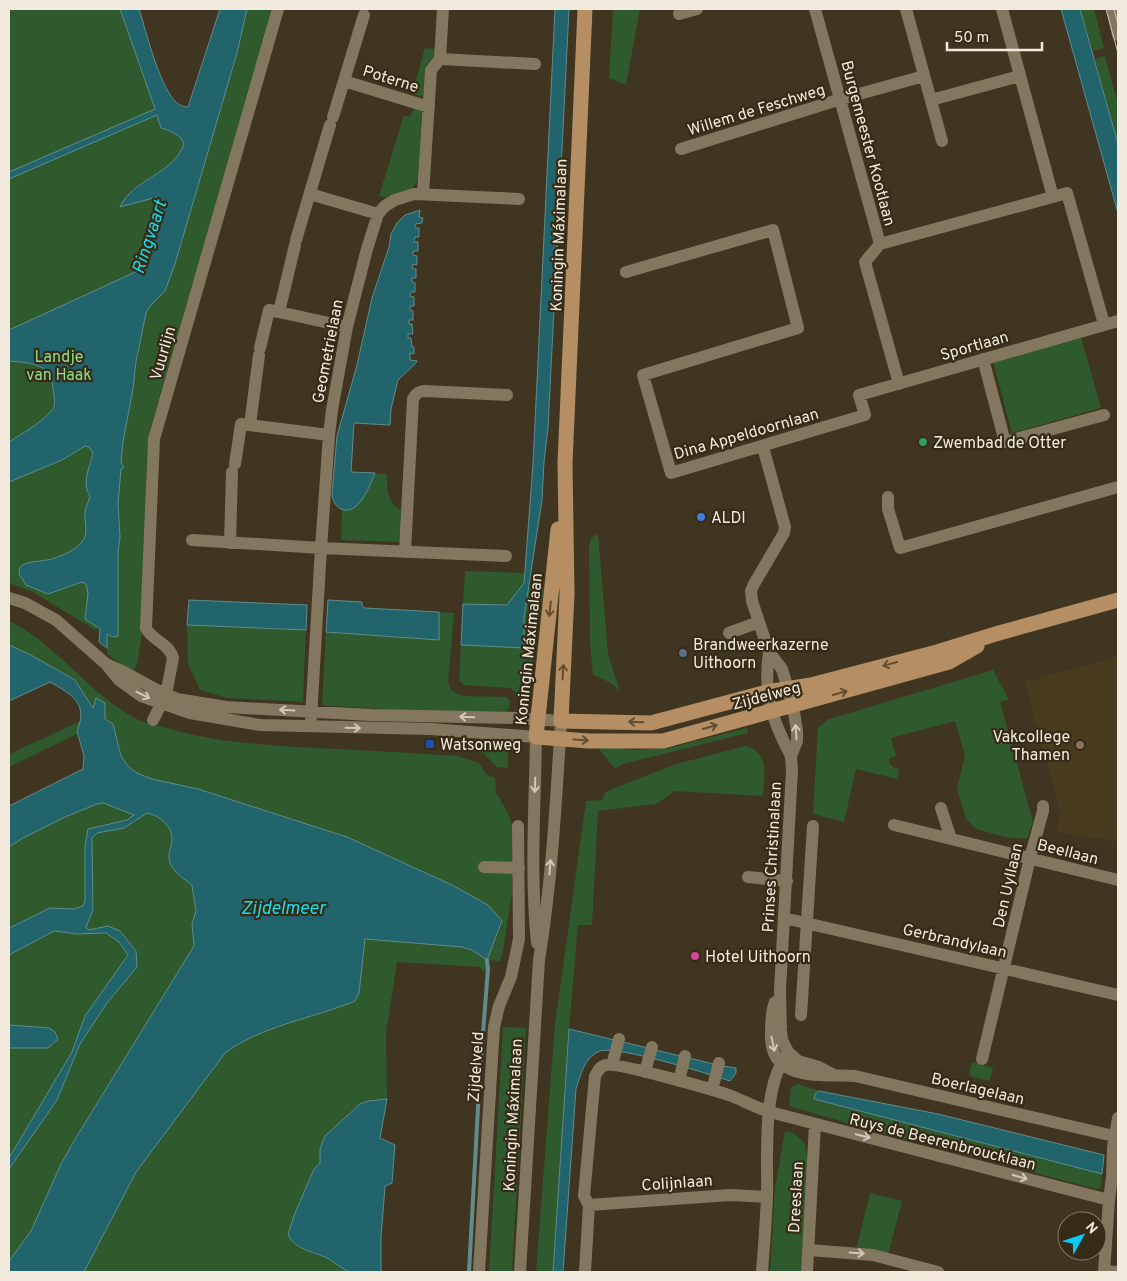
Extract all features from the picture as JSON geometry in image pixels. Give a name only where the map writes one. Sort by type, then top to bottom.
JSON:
[{"type":"main road","name":"Koningin Máximalaan","points":[[561,721],[568,594],[566,462],[585,9]]},
{"type":"main road","name":"Koningin Máximalaan","points":[[536,737],[566,462]]},
{"type":"main road","name":"Zijdelweg","points":[[561,721],[651,723],[767,692],[811,685],[937,652],[1118,600]]},
{"type":"main road","name":"Zijdelweg","points":[[536,737],[602,741],[663,741],[949,662],[999,633]]},
{"type":"street","name":"Vuurlijn","points":[[165,699],[173,656],[162,642],[150,634],[146,628],[154,439],[278,9]]},
{"type":"street","points":[[423,194],[431,70],[440,59],[443,9]]},
{"type":"street","points":[[679,14],[698,9]]},
{"type":"street","name":"Burgemeester Kootlaan","points":[[816,9],[880,244],[1053,197]]},
{"type":"street","points":[[906,9],[942,141]]},
{"type":"street","points":[[1002,9],[1053,197],[1068,193],[1104,324]]},
{"type":"street","points":[[1112,9],[1118,35]]},
{"type":"street","name":"Poterne","points":[[279,312],[310,194],[364,15]]},
{"type":"street","points":[[440,59],[535,64]]},
{"type":"street","name":"Willem de Feschweg","points":[[681,149],[924,76]]},
{"type":"street","points":[[931,100],[1020,76]]},
{"type":"street","name":"Poterne","points":[[344,81],[429,107]]},
{"type":"street","points":[[310,194],[378,214],[395,200],[407,195],[423,194],[519,199]]},
{"type":"street","name":"Geometrielaan","points":[[311,727],[329,434],[347,327],[378,214]]},
{"type":"street","name":"Dina Appeldoornlaan","points":[[626,272],[773,230],[798,328],[643,375],[671,473],[865,415]]},
{"type":"street","points":[[880,244],[865,262],[899,384]]},
{"type":"street","points":[[250,425],[259,351],[270,310],[347,327]]},
{"type":"street","name":"Sportlaan","points":[[865,415],[859,395],[1118,320]]},
{"type":"street","points":[[983,359],[1005,442],[1104,415]]},
{"type":"street","points":[[405,552],[413,399],[415,395],[419,391],[424,391],[507,395]]},
{"type":"street","points":[[230,542],[233,468],[241,424],[329,434]]},
{"type":"street","points":[[763,446],[785,528],[752,591],[752,601],[769,652],[782,669],[789,688]]},
{"type":"street","points":[[888,496],[888,509],[900,548],[1118,487]]},
{"type":"street","points":[[192,540],[506,556]]},
{"type":"street","points":[[9,598],[25,603],[56,620],[106,664],[119,680],[141,696],[226,707],[370,715],[561,721]]},
{"type":"street","points":[[729,633],[759,622]]},
{"type":"street","points":[[767,692],[766,672],[769,652]]},
{"type":"street","name":"Prinses Christinalaan","points":[[785,1057],[774,990],[784,918],[792,756],[797,736],[789,688]]},
{"type":"street","name":"Prinses Christinalaan","points":[[767,692],[771,712],[792,756]]},
{"type":"street","points":[[153,720],[165,699]]},
{"type":"street","points":[[165,699],[190,713],[269,725],[430,729],[536,737]]},
{"type":"street","name":"Koningin Máximalaan","points":[[520,1272],[538,960],[546,916],[561,721]]},
{"type":"street","name":"Koningin Máximalaan","points":[[536,737],[534,914],[538,960]]},
{"type":"street","name":"Den Uyllaan","points":[[982,1059],[1043,806]]},
{"type":"street","points":[[941,808],[951,839]]},
{"type":"street","name":"Beellaan","points":[[894,825],[1118,880]]},
{"type":"street","name":"Zijdelveld","points":[[479,1272],[494,1027],[499,1006],[511,977],[519,938],[518,826]]},
{"type":"street","points":[[801,1015],[813,826]]},
{"type":"street","points":[[484,867],[518,868]]},
{"type":"street","points":[[748,877],[787,881]]},
{"type":"street","name":"Gerbrandylaan","points":[[784,918],[1005,968],[1118,996]]},
{"type":"street","points":[[612,1065],[619,1039]]},
{"type":"street","points":[[647,1066],[652,1047]]},
{"type":"street","points":[[762,1272],[767,1197],[766,1144],[774,1080],[785,1057]]},
{"type":"street","name":"Boerlagelaan","points":[[785,1057],[819,1067],[834,1075],[855,1076],[1117,1136]]},
{"type":"street","points":[[679,1081],[684,1062]]},
{"type":"street","points":[[712,1090],[719,1063]]},
{"type":"street","points":[[585,1272],[589,1205],[584,1196],[595,1076],[599,1069],[605,1065],[647,1066],[679,1081],[735,1097],[750,1106],[770,1112]]},
{"type":"street","name":"Ruys de Beerenbroucklaan","points":[[770,1112],[1109,1200]]},
{"type":"street","points":[[1118,1118],[1109,1200],[1104,1272],[1118,1272]]},
{"type":"street","name":"Dreeslaan","points":[[807,1272],[815,1124]]},
{"type":"street","name":"Colijnlaan","points":[[589,1205],[730,1195],[767,1197]]},
{"type":"street","points":[[809,1250],[873,1255],[938,1272]]},
{"type":"shaded area","name":"Vakcollege Thamen","points":[[1118,656],[1118,842],[1057,832],[1060,811],[1025,682]]},
{"type":"green space","name":"Landje van Haak","points":[[9,9],[120,9],[161,128],[178,135],[185,144],[180,154],[168,167],[139,184],[127,196],[121,207],[157,196],[160,201],[144,268],[138,273],[91,449],[93,453],[90,469],[97,631],[33,592],[9,583]]},
{"type":"green space","points":[[247,9],[273,9],[150,429],[147,453],[142,634],[137,665],[132,672],[107,654],[106,634],[113,637],[118,636],[119,481],[123,442],[139,349],[146,313],[162,293],[175,264],[237,53]]},
{"type":"green space","points":[[613,9],[640,9],[626,85],[609,78]]},
{"type":"green space","points":[[1080,9],[1094,9],[1104,48],[1093,51]]},
{"type":"green space","points":[[425,48],[435,49],[435,55],[425,67],[423,97],[412,93]]},
{"type":"green space","points":[[1105,56],[1118,104],[1118,144],[1095,59]]},
{"type":"green space","points":[[414,108],[422,110],[418,180],[412,189],[387,198],[379,196],[404,115],[410,117]]},
{"type":"green space","points":[[1081,337],[1101,408],[1012,433],[993,362]]},
{"type":"green space","points":[[375,473],[387,474],[389,496],[394,505],[403,511],[401,542],[341,540],[342,509],[348,510],[368,490]]},
{"type":"green space","points":[[598,534],[608,654],[620,691],[609,682],[593,675],[590,643],[589,545],[591,538]]},
{"type":"green space","points":[[465,571],[525,573],[524,583],[507,605],[463,604]]},
{"type":"green space","points":[[528,587],[544,588],[529,692],[519,707],[519,695],[510,688],[464,685],[459,680],[461,645],[523,647]]},
{"type":"green space","points":[[439,612],[454,613],[448,683],[452,691],[463,696],[506,697],[510,701],[507,711],[429,712],[322,705],[326,632],[439,640]]},
{"type":"green space","points":[[9,621],[42,642],[118,708],[148,723],[189,734],[243,743],[458,756],[479,763],[486,774],[495,778],[496,793],[507,811],[512,824],[512,892],[500,961],[487,960],[501,926],[452,885],[347,837],[198,789],[152,779],[137,773],[124,761],[118,748],[116,736],[75,680],[9,645]]},
{"type":"green space","points":[[187,625],[306,630],[303,702],[227,698],[200,690],[188,664]]},
{"type":"green space","points":[[993,670],[1009,700],[1000,702],[1033,822],[1027,839],[1010,838],[976,829],[966,818],[957,789],[965,755],[955,721],[891,738],[896,756],[890,759],[889,762],[893,767],[899,769],[897,779],[856,769],[844,822],[817,815],[813,812],[818,728],[829,719]]},
{"type":"green space","points":[[81,721],[77,734],[9,767],[9,754]]},
{"type":"green space","points":[[747,728],[748,733],[623,764],[615,769],[595,744],[634,750],[669,748]]},
{"type":"green space","points":[[447,742],[508,744],[508,768],[497,767],[481,751],[446,748]]},
{"type":"green space","points":[[746,746],[754,749],[762,760],[764,766],[763,796],[675,791],[656,804],[598,811],[592,925],[578,925],[569,1029],[553,1272],[536,1272],[555,1024],[586,801],[602,800],[605,793],[612,789],[676,764]]},
{"type":"green space","points":[[103,803],[135,815],[127,820],[88,829],[85,901],[83,906],[74,909],[50,908],[9,928],[9,847],[68,815]]},
{"type":"green space","points":[[147,813],[160,819],[170,830],[172,839],[170,863],[178,874],[192,885],[196,911],[192,924],[194,946],[74,1141],[61,1164],[31,1231],[9,1261],[9,1169],[57,1100],[80,1044],[118,988],[136,951],[104,927],[89,931],[86,927],[93,910],[92,838],[97,833],[124,828]]},
{"type":"green space","points":[[54,931],[77,934],[106,933],[119,942],[129,955],[85,1016],[72,1052],[9,1158],[9,1048],[48,1048],[49,1028],[9,1025],[9,955]]},
{"type":"green space","points":[[365,939],[462,947],[472,950],[487,960],[487,974],[480,967],[397,962],[386,1033],[387,1099],[369,1100],[361,1104],[335,1129],[320,1149],[320,1163],[314,1169],[295,1213],[312,1253],[325,1257],[350,1272],[84,1272],[136,1172],[225,1053],[239,1044],[271,1029],[355,1001],[359,993]]},
{"type":"green space","points":[[503,1027],[526,1028],[512,1272],[489,1272]]},
{"type":"green space","points":[[972,1062],[993,1068],[990,1081],[969,1076]]},
{"type":"green space","points":[[798,1084],[819,1091],[815,1094],[814,1099],[1102,1174],[1101,1188],[1096,1189],[789,1106],[791,1087]]},
{"type":"green space","points":[[785,1131],[791,1132],[800,1138],[806,1146],[808,1169],[801,1272],[770,1272],[775,1188]]},
{"type":"green space","points":[[870,1193],[902,1201],[888,1255],[856,1250]]},
{"type":"water","points":[[120,9],[139,9],[155,61],[167,89],[173,99],[180,105],[188,107],[220,9],[247,9],[237,53],[175,264],[165,291],[150,306],[146,313],[136,362],[121,463],[124,467],[121,469],[118,504],[120,537],[118,552],[118,636],[113,637],[107,634],[107,648],[99,642],[100,629],[85,619],[88,594],[86,584],[82,582],[48,594],[26,585],[19,574],[20,567],[23,565],[62,555],[73,550],[84,539],[86,533],[85,511],[90,496],[87,491],[86,480],[93,453],[89,447],[85,446],[62,460],[9,482],[9,442],[48,415],[53,408],[54,395],[50,376],[43,368],[32,364],[9,361],[9,330],[144,268],[160,201],[157,197],[120,207],[134,189],[171,163],[184,144],[178,135],[161,128],[157,115],[9,179],[9,172],[155,109]]},
{"type":"water","points":[[555,9],[569,9],[548,428],[542,500],[524,617],[524,648],[461,645],[463,604],[507,605],[524,583],[533,464]]},
{"type":"water","points":[[1061,9],[1080,9],[1118,144],[1118,213]]},
{"type":"water","points":[[420,210],[419,217],[423,218],[422,223],[415,224],[415,228],[419,228],[419,237],[415,237],[414,242],[418,242],[418,251],[413,251],[413,255],[417,256],[417,265],[413,264],[412,269],[416,269],[416,278],[412,278],[412,282],[415,283],[415,292],[411,292],[410,296],[414,297],[414,306],[410,306],[410,310],[413,311],[413,320],[409,320],[409,324],[412,324],[413,334],[408,334],[408,338],[411,338],[412,347],[414,347],[414,354],[410,353],[410,360],[417,361],[398,380],[391,409],[390,425],[354,423],[351,472],[375,473],[362,499],[352,509],[346,510],[338,507],[332,496],[337,436],[357,365],[372,298],[389,247],[391,234],[397,223],[405,215]]},
{"type":"water","points":[[189,600],[307,605],[306,630],[187,625]]},
{"type":"water","points":[[328,600],[362,602],[362,606],[365,608],[439,612],[439,640],[326,632]]},
{"type":"water","name":"Zijdelmeer","points":[[9,645],[75,680],[93,708],[96,698],[105,703],[105,719],[113,724],[121,756],[128,766],[137,773],[152,779],[198,789],[347,837],[452,885],[488,905],[502,921],[487,960],[472,950],[462,947],[365,939],[359,993],[355,1001],[271,1029],[239,1044],[225,1053],[136,1172],[84,1272],[9,1272],[9,1261],[31,1231],[61,1164],[74,1141],[194,946],[192,924],[196,911],[192,885],[178,874],[170,863],[171,834],[170,830],[160,819],[147,813],[124,828],[97,833],[92,838],[93,910],[86,927],[89,930],[108,926],[120,931],[136,951],[137,967],[107,1003],[80,1044],[57,1100],[9,1169],[9,1158],[72,1052],[85,1016],[128,955],[119,942],[106,933],[77,934],[54,931],[9,955],[9,928],[50,908],[74,909],[83,906],[85,901],[85,847],[88,829],[127,820],[134,815],[103,803],[97,804],[65,817],[9,847],[9,806],[83,769],[84,756],[77,731],[81,713],[79,706],[71,695],[50,682],[9,701]]},
{"type":"water","points":[[9,1025],[49,1028],[55,1032],[58,1039],[48,1048],[9,1048]]},
{"type":"water","points":[[569,1029],[736,1068],[736,1073],[730,1081],[663,1061],[609,1050],[600,1051],[590,1057],[579,1078],[576,1089],[563,1272],[553,1272]]},
{"type":"water","points":[[819,1091],[938,1114],[1104,1155],[1102,1174],[814,1099],[815,1094]]},
{"type":"water","points":[[387,1099],[380,1138],[395,1145],[392,1183],[385,1186],[381,1238],[381,1272],[354,1273],[327,1258],[299,1247],[288,1234],[314,1169],[320,1163],[320,1149],[325,1136],[360,1104]]},
{"type":"waterway","points":[[469,1272],[480,1071],[488,969],[487,960]]},
{"type":"tram line","points":[[1106,9],[1118,53]]},
{"type":"tram line","points":[[1114,9],[1118,24]]},
{"type":"place","name":"Zwembad de Otter","points":[[923,442]]},
{"type":"place","name":"ALDI","points":[[701,517]]},
{"type":"place","name":"Brandweerkazerne Uithoorn","points":[[683,653]]},
{"type":"place","name":"Watsonweg","points":[[430,744]]},
{"type":"place","name":"Vakcollege Thamen","points":[[1080,745]]},
{"type":"place","name":"Hotel Uithoorn","points":[[695,956]]},
{"type":"water label","name":"Ringvaart","points":[[149,237]]}]
